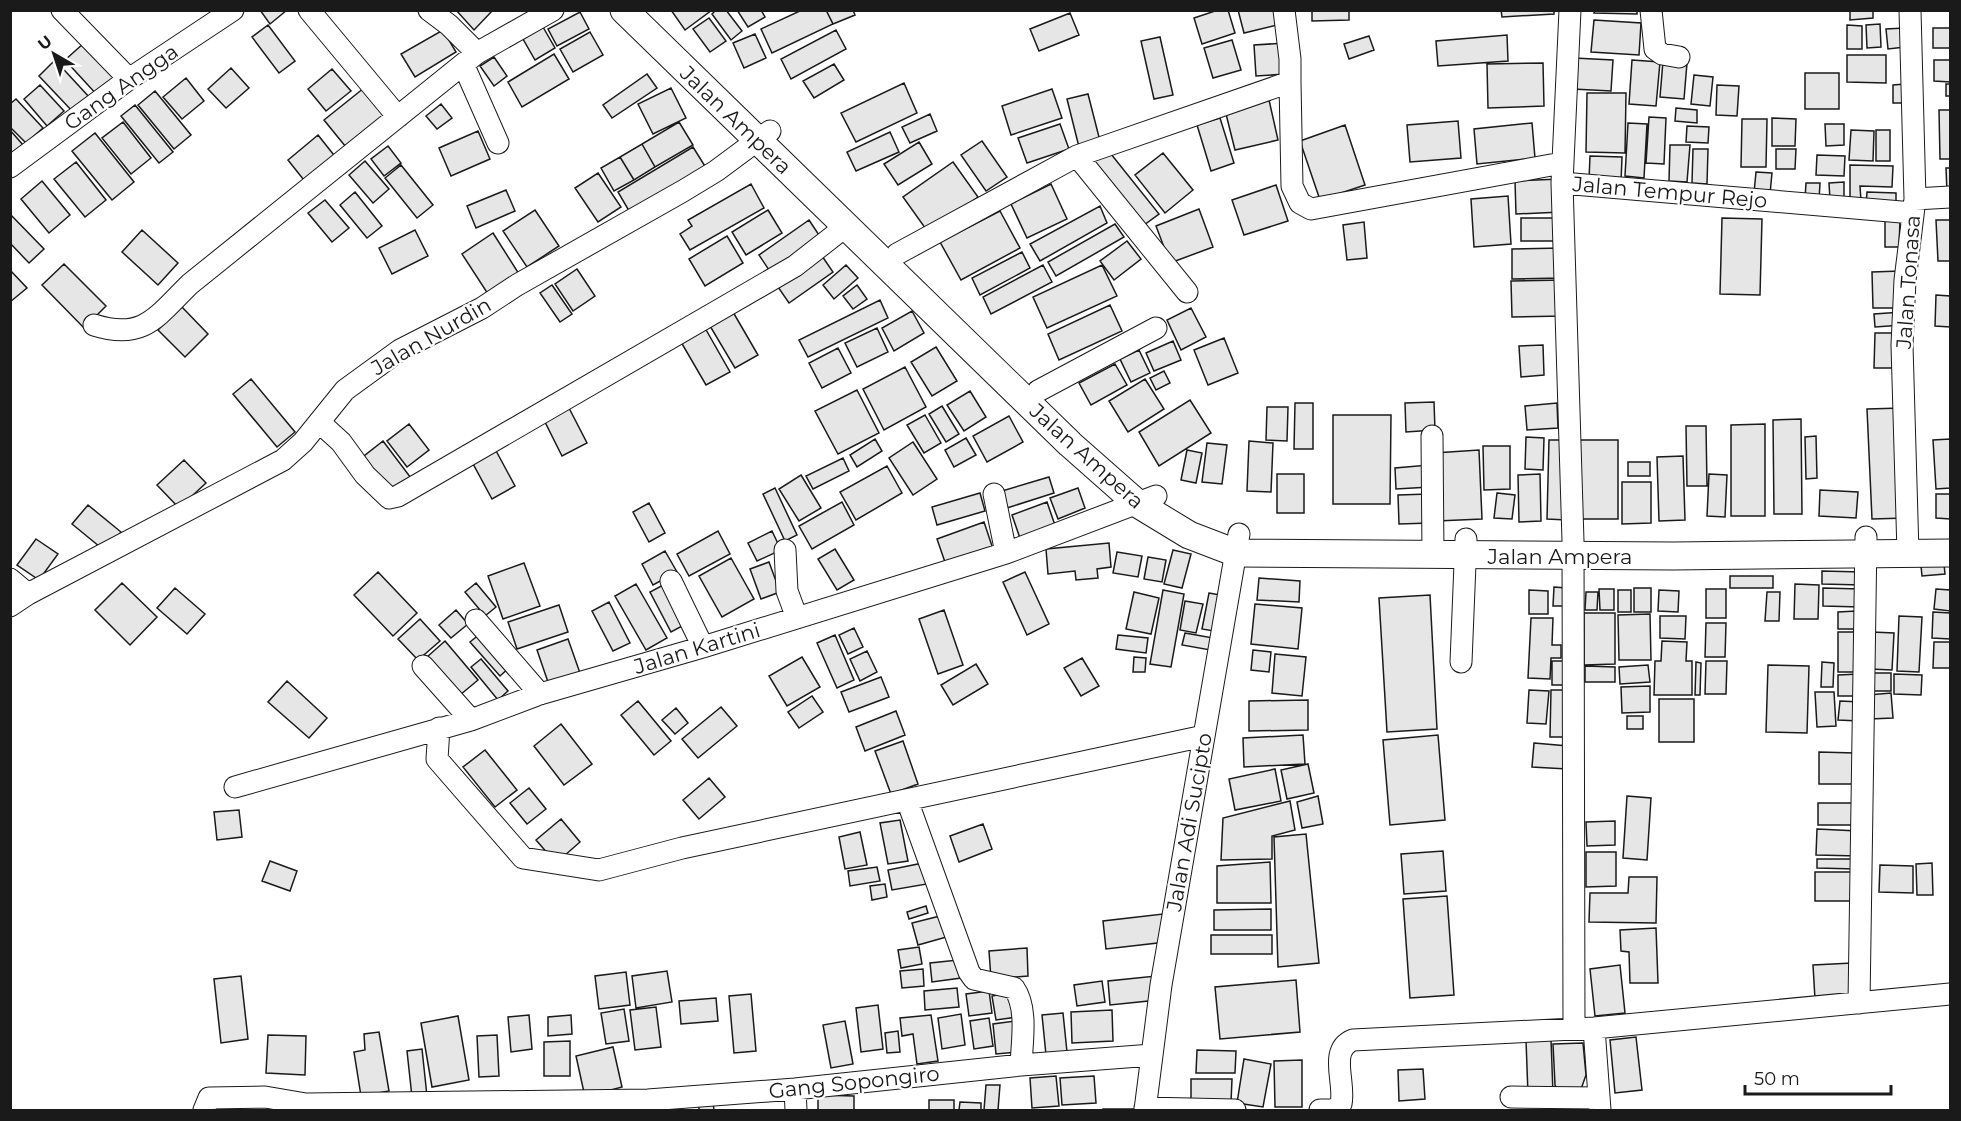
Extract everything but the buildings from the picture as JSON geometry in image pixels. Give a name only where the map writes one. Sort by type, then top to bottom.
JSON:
[{"type":"main road","name":"Jalan Ampera","points":[[624,10],[897,254],[1109,459],[1147,500]]},
{"type":"main road","name":"Jalan Ampera","points":[[650,10],[845,227],[1070,444],[1147,500],[1191,518],[1237,544],[1573,549],[1866,546],[1908,545],[1950,536]]},
{"type":"main road","name":"Jalan Ampera","points":[[1908,545],[1950,553]]},
{"type":"street","points":[[62,10],[129,79]]},
{"type":"street","name":"Gang Angga","points":[[10,167],[129,79],[233,10]]},
{"type":"street","points":[[309,10],[398,117]]},
{"type":"street","points":[[429,10],[449,25],[470,59],[498,143]]},
{"type":"street","points":[[93,325],[125,332],[137,329],[470,59],[553,10]]},
{"type":"street","points":[[1284,10],[1290,59],[1292,186],[1300,203],[1311,209],[1562,173],[1584,1027],[1600,1104],[1511,1097]]},
{"type":"street","name":"Jalan Tempur Rejo","points":[[1570,10],[1562,173],[1914,206],[1950,197]]},
{"type":"street","points":[[1651,10],[1655,49],[1662,54],[1679,57]]},
{"type":"street","name":"Jalan Tonasa","points":[[1908,545],[1902,345],[1905,280],[1914,206],[1910,10]]},
{"type":"street","points":[[897,254],[1077,156],[1290,82]]},
{"type":"street","name":"Jalan Nurdin","points":[[19,600],[283,460],[294,452],[345,390],[400,350],[482,308],[517,285],[683,191],[764,136]]},
{"type":"street","points":[[1077,156],[1187,292]]},
{"type":"street","points":[[319,422],[341,442],[380,492],[389,498],[398,496],[795,266],[845,227]]},
{"type":"street","points":[[1038,391],[1156,328]]},
{"type":"street","points":[[1432,436],[1433,547]]},
{"type":"street","points":[[994,494],[1006,553]]},
{"type":"street","name":"Jalan Kartini","points":[[235,787],[471,720],[540,694],[703,647],[1006,553],[1147,500]]},
{"type":"street","name":"Jalan Adi Sucipto","points":[[1145,1109],[1161,985],[1237,544]]},
{"type":"street","points":[[1859,1003],[1866,546]]},
{"type":"street","points":[[1461,662],[1466,548]]},
{"type":"street","points":[[785,550],[787,591],[797,618]]},
{"type":"street","points":[[10,579],[19,600]]},
{"type":"street","points":[[671,581],[703,647]]},
{"type":"street","points":[[476,620],[540,694]]},
{"type":"street","points":[[423,666],[471,720]]},
{"type":"street","points":[[439,728],[436,751],[441,764],[516,852],[531,861],[570,864],[599,870],[682,848],[1204,736]]},
{"type":"street","points":[[907,800],[969,972],[974,979],[1014,988],[1018,994],[1022,1005],[1021,1065]]},
{"type":"street","points":[[1320,1110],[1334,1110],[1341,1104],[1340,1052],[1346,1042],[1353,1040],[1584,1027],[1950,994]]},
{"type":"street","name":"Gang Sopongiro","points":[[204,1110],[209,1098],[265,1097],[306,1104],[647,1105],[1021,1065],[1152,1056]]},
{"type":"street","points":[[795,1089],[796,1110]]},
{"type":"street","points":[[1145,1109],[1235,1110]]}]
